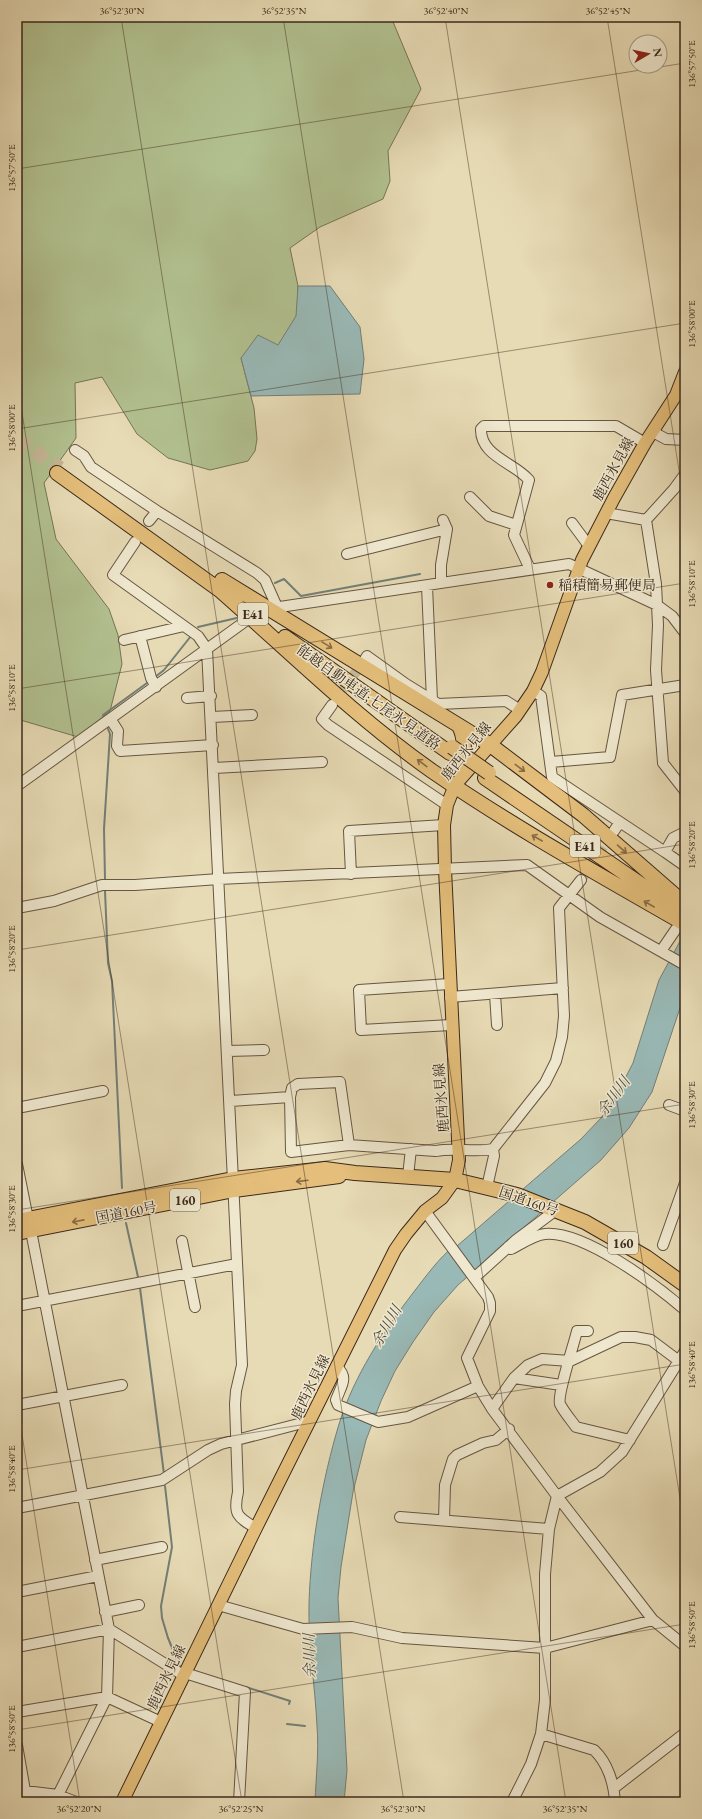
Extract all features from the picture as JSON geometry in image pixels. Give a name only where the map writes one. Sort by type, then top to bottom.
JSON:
[{"type":"highway","name":"能越自動車道;七尾氷見道路","points":[[58,470],[218,583],[333,672],[487,775],[685,904]]},
{"type":"highway","points":[[218,583],[489,744],[583,815],[685,904]]},
{"type":"highway","points":[[218,583],[374,727],[458,780],[476,801],[682,923]]},
{"type":"highway","points":[[458,780],[463,740],[463,733],[459,726]]},
{"type":"highway","name":"能越自動車道;七尾氷見道路","points":[[487,775],[682,923]]},
{"type":"highway","name":"国道160号","points":[[23,1226],[234,1184],[355,1173],[455,1180],[517,1195],[556,1210],[621,1241],[646,1256],[685,1286]]},
{"type":"main road","name":"鹿西氷見線","points":[[122,1802],[256,1528],[395,1250],[425,1211],[442,1198],[455,1180],[459,1148],[451,1025],[444,869],[444,825],[447,805],[458,780],[520,710],[533,691],[542,672],[579,568],[589,546],[645,443],[681,394],[685,372]]},
{"type":"street","points":[[530,569],[514,535],[529,480],[493,453],[480,434],[481,429],[484,426],[616,426],[645,443]]},
{"type":"street","points":[[653,432],[666,439],[685,440]]},
{"type":"street","points":[[75,450],[84,456],[91,467],[157,511],[257,573],[264,580],[275,607],[427,586],[569,564],[657,605],[672,616],[685,632]]},
{"type":"street","points":[[685,474],[674,489],[646,520],[657,605],[658,625],[656,670],[663,763],[685,791]]},
{"type":"street","points":[[470,497],[489,516],[516,525]]},
{"type":"street","points":[[149,521],[157,511]]},
{"type":"street","points":[[606,513],[646,520]]},
{"type":"street","points":[[572,523],[589,546]]},
{"type":"street","points":[[348,554],[445,525],[440,583]]},
{"type":"street","points":[[135,542],[113,575],[198,636],[207,649],[211,696],[231,1101],[242,1365],[236,1391],[238,1492],[236,1513],[240,1518],[256,1528]]},
{"type":"street","points":[[427,586],[432,700]]},
{"type":"street","points":[[17,786],[111,720],[247,620]]},
{"type":"street","points":[[124,640],[184,626]]},
{"type":"street","points":[[140,636],[151,678],[156,687]]},
{"type":"street","points":[[364,661],[367,656],[406,684],[438,704],[506,702],[520,710]]},
{"type":"street","points":[[551,762],[610,757],[622,695],[657,688],[685,685]]},
{"type":"street","points":[[533,691],[541,696],[552,777],[685,866]]},
{"type":"street","points":[[187,698],[211,696]]},
{"type":"street","points":[[332,705],[322,719],[328,725],[447,805]]},
{"type":"street","points":[[212,717],[252,715]]},
{"type":"street","points":[[111,720],[118,731],[117,746],[120,751],[213,745]]},
{"type":"street","points":[[214,768],[322,762]]},
{"type":"street","points":[[614,830],[620,822]]},
{"type":"street","points":[[352,874],[349,830],[444,825]]},
{"type":"street","points":[[665,852],[673,838],[685,832]]},
{"type":"street","points":[[17,908],[54,901],[102,885],[135,885],[219,879],[527,865],[600,916],[685,965]]},
{"type":"street","points":[[349,1145],[340,1082],[298,1084],[292,1088],[290,1097],[291,1152],[349,1145],[436,1151],[459,1148],[485,1150],[493,1149],[545,1083],[556,1062],[562,1037],[562,988],[558,908],[571,895],[581,880]]},
{"type":"street","points":[[663,952],[682,923]]},
{"type":"street","points":[[449,984],[359,990],[361,1030],[451,1025]]},
{"type":"street","points":[[450,997],[562,988]]},
{"type":"street","points":[[495,994],[497,1025]]},
{"type":"street","points":[[228,1051],[264,1050]]},
{"type":"street","points":[[17,1108],[103,1091]]},
{"type":"street","points":[[231,1101],[290,1097]]},
{"type":"street","points":[[669,1105],[685,1111]]},
{"type":"street","points":[[408,1176],[411,1149]]},
{"type":"street","points":[[487,1187],[494,1156],[493,1149]]},
{"type":"street","points":[[17,1164],[23,1226],[43,1301],[83,1496],[108,1629],[107,1697],[58,1795]]},
{"type":"street","points":[[663,1245],[685,1183]]},
{"type":"street","points":[[474,1278],[508,1247],[556,1210]]},
{"type":"street","points":[[425,1211],[488,1297],[490,1303],[490,1311],[466,1358],[478,1386],[492,1409],[509,1429],[557,1496],[653,1620],[685,1646]]},
{"type":"street","points":[[508,1247],[511,1249],[546,1233],[581,1240],[663,1291],[685,1310]]},
{"type":"street","points":[[182,1241],[195,1307]]},
{"type":"street","points":[[17,1306],[237,1264]]},
{"type":"street","points":[[588,1331],[579,1330],[572,1333],[570,1361],[561,1386],[560,1403],[576,1427],[630,1440]]},
{"type":"street","points":[[492,1409],[514,1378],[528,1365],[542,1359],[570,1361],[621,1336],[650,1340],[679,1361]]},
{"type":"street","points":[[512,1802],[531,1764],[541,1734],[546,1700],[544,1648],[545,1574],[549,1529],[557,1496],[600,1472],[622,1452],[685,1351]]},
{"type":"street","points":[[336,1367],[343,1373],[344,1379],[336,1400],[342,1408],[378,1422],[408,1417],[478,1386]]},
{"type":"street","points":[[514,1378],[561,1386]]},
{"type":"street","points":[[17,1405],[122,1385]]},
{"type":"street","points":[[17,1508],[162,1480],[208,1450],[222,1444],[310,1421]]},
{"type":"street","points":[[444,1520],[445,1485],[453,1459],[457,1455],[483,1443],[496,1440],[509,1429]]},
{"type":"street","points":[[400,1517],[549,1529]]},
{"type":"street","points":[[95,1560],[162,1547]]},
{"type":"street","points":[[17,1592],[98,1576]]},
{"type":"street","points":[[105,1612],[139,1605]]},
{"type":"street","points":[[218,1605],[308,1629],[368,1629],[402,1638],[544,1648],[653,1620]]},
{"type":"street","points":[[17,1646],[108,1629],[184,1674],[246,1692],[239,1802]]},
{"type":"street","points":[[17,1712],[107,1697],[161,1722]]},
{"type":"street","points":[[541,1734],[594,1750],[601,1756],[614,1788],[615,1802]]},
{"type":"street","points":[[614,1788],[685,1734]]},
{"type":"street","points":[[17,1745],[21,1790],[26,1802]]},
{"type":"street","points":[[21,1790],[58,1795],[76,1802]]},
{"type":"green space","points":[[17,17],[391,17],[421,89],[388,151],[390,181],[383,199],[320,227],[290,248],[298,286],[297,316],[278,346],[241,358],[254,408],[257,439],[255,451],[248,461],[210,470],[168,458],[137,434],[102,377],[75,383],[76,438],[44,483],[56,539],[109,609],[118,635],[122,664],[110,711],[78,737],[17,719]]},
{"type":"water","points":[[298,286],[330,286],[360,327],[364,359],[360,394],[251,396],[241,358],[258,335],[278,345],[296,316]]},
{"type":"water","points":[[685,932],[685,993],[652,1092],[629,1128],[601,1160],[458,1285],[434,1312],[413,1342],[395,1371],[381,1401],[366,1440],[353,1492],[341,1567],[338,1598],[347,1770],[344,1802],[315,1802],[318,1736],[310,1634],[310,1580],[318,1512],[327,1468],[345,1406],[361,1372],[380,1339],[438,1261],[449,1250],[455,1245],[457,1246],[581,1139],[601,1118],[615,1098],[633,1063],[659,980]]},
{"type":"waterway","points":[[275,583],[284,579],[301,596],[420,574]]},
{"type":"waterway","points":[[198,627],[241,617]]},
{"type":"waterway","points":[[155,677],[164,670],[191,636]]},
{"type":"waterway","points":[[104,717],[103,715],[147,683]]},
{"type":"waterway","points":[[105,879],[104,829],[110,734],[108,729]]},
{"type":"waterway","points":[[105,891],[108,963],[112,981],[122,1188]]},
{"type":"waterway","points":[[126,1223],[138,1277]]},
{"type":"waterway","points":[[140,1288],[164,1474]]},
{"type":"waterway","points":[[165,1486],[172,1547],[161,1606],[162,1618],[168,1638],[180,1667]]},
{"type":"waterway","points":[[246,1687],[290,1701],[289,1704]]},
{"type":"waterway","points":[[287,1724],[305,1726]]},
{"type":"tunnel","points":[[17,439],[60,468]]},
{"type":"tunnel","points":[[334,702],[364,661]]},
{"type":"tunnel","points":[[581,880],[613,832]]},
{"type":"place","name":"稲積簡易郵便局","points":[[550,585]]},
{"type":"water label","name":"余川川","points":[[613,1096]]},
{"type":"water label","name":"余川川","points":[[386,1326]]},
{"type":"water label","name":"余川川","points":[[309,1656]]}]
